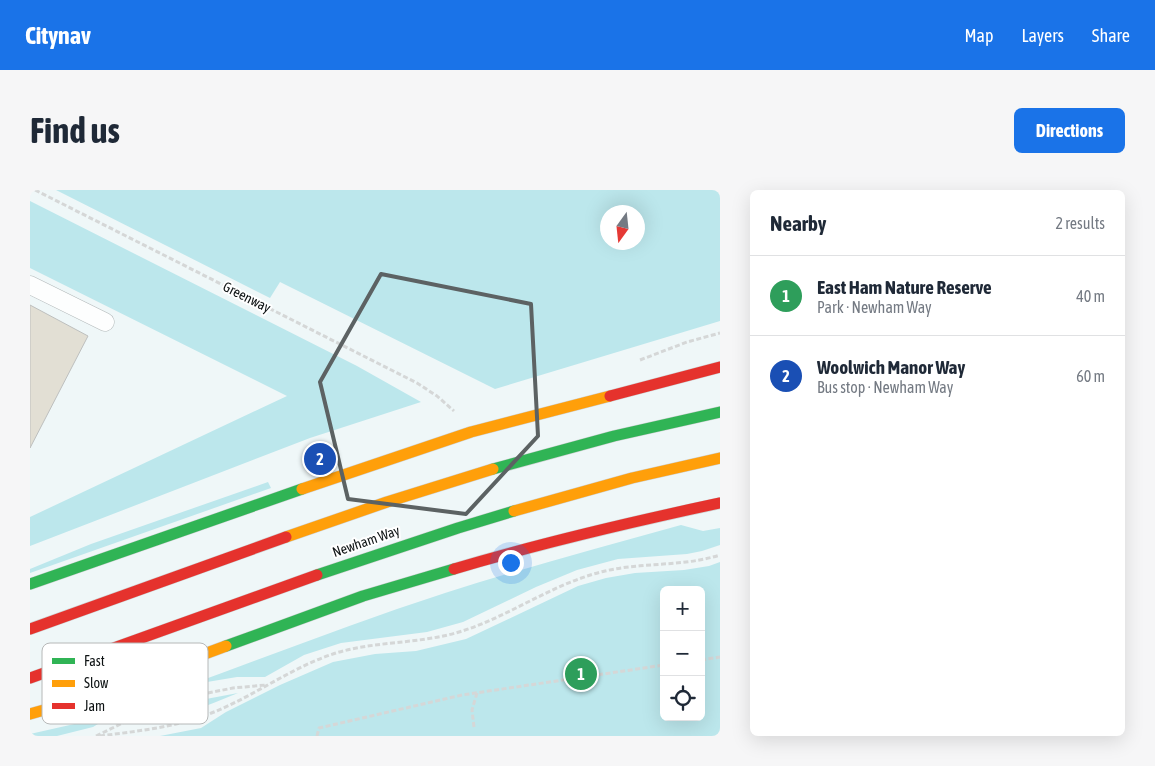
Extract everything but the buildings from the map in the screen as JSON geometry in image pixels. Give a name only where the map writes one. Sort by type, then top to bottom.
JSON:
[{"type":"highway","points":[[30,584],[332,478],[471,432],[717,367]]},
{"type":"highway","points":[[30,629],[324,524],[440,485],[562,449],[720,412]]},
{"type":"highway","name":"Newham Way","points":[[130,643],[340,566],[453,528],[564,495],[720,458]]},
{"type":"highway","points":[[208,653],[363,596],[503,554],[658,516],[720,503]]},
{"type":"highway","points":[[658,516],[720,510]]},
{"type":"highway","name":"Newham Way","points":[[30,678],[42,674]]},
{"type":"street","points":[[30,284],[105,322]]},
{"type":"path","name":"Greenway","points":[[35,190],[417,384],[438,396],[454,412]]},
{"type":"path","points":[[208,714],[269,685],[296,669],[339,652],[437,637],[479,625],[563,585],[603,572],[629,567],[682,564],[720,555]]},
{"type":"path","points":[[705,659],[720,657]]},
{"type":"path","points":[[317,736],[319,728],[462,695],[660,666]]},
{"type":"path","points":[[208,693],[233,688],[269,685]]},
{"type":"path","points":[[474,727],[472,710],[477,693]]},
{"type":"path","points":[[96,736],[122,724]]},
{"type":"path","points":[[100,736],[173,724]]},
{"type":"highlighted area","points":[[381,274],[531,304],[538,436],[466,514],[348,499],[320,382]]},
{"type":"shaded area","points":[[56,190],[720,190],[720,321],[495,389],[280,282],[270,298]]},
{"type":"shaded area","points":[[30,201],[357,366],[421,402],[310,438],[30,546],[30,517],[287,396],[30,268]]},
{"type":"shaded area","points":[[268,482],[271,488],[30,573],[30,569],[91,544]]},
{"type":"shaded area","points":[[681,525],[703,531],[720,528],[720,545],[702,551],[687,554],[618,559],[577,570],[536,587],[463,622],[427,632],[341,643],[304,655],[265,677],[237,677],[208,682],[208,678],[349,626],[445,593],[533,566]]},
{"type":"shaded area","points":[[720,562],[720,736],[160,736],[201,728],[226,712],[280,685],[333,662],[375,654],[416,651],[466,639],[578,586],[606,578],[635,573],[684,570],[709,566]]},
{"type":"shaded area","points":[[238,693],[208,705],[208,699]]},
{"type":"shaded area","points":[[74,724],[98,724],[57,736],[30,736],[30,734]]},
{"type":"traffic: fast","points":[[493,469],[614,436],[720,412]]},
{"type":"traffic: fast","points":[[30,584],[302,489]]},
{"type":"traffic: fast","points":[[317,575],[514,511]]},
{"type":"traffic: fast","points":[[226,646],[363,596],[454,569]]},
{"type":"traffic: slow","points":[[302,489],[471,432],[610,396]]},
{"type":"traffic: slow","points":[[514,511],[632,478],[720,458]]},
{"type":"traffic: slow","points":[[286,537],[387,502],[493,469]]},
{"type":"traffic: slow","points":[[208,653],[226,646]]},
{"type":"traffic: slow","points":[[30,714],[42,711]]},
{"type":"traffic: jam","points":[[610,396],[720,367]]},
{"type":"traffic: jam","points":[[454,569],[586,533],[720,503]]},
{"type":"traffic: jam","points":[[30,629],[286,537]]},
{"type":"traffic: jam","points":[[128,643],[317,575]]},
{"type":"traffic: jam","points":[[30,678],[42,674]]},
{"type":"place","name":"Woolwich Manor Way","points":[[320,459]]},
{"type":"place","name":"East Ham Nature Reserve","points":[[581,674]]}]
